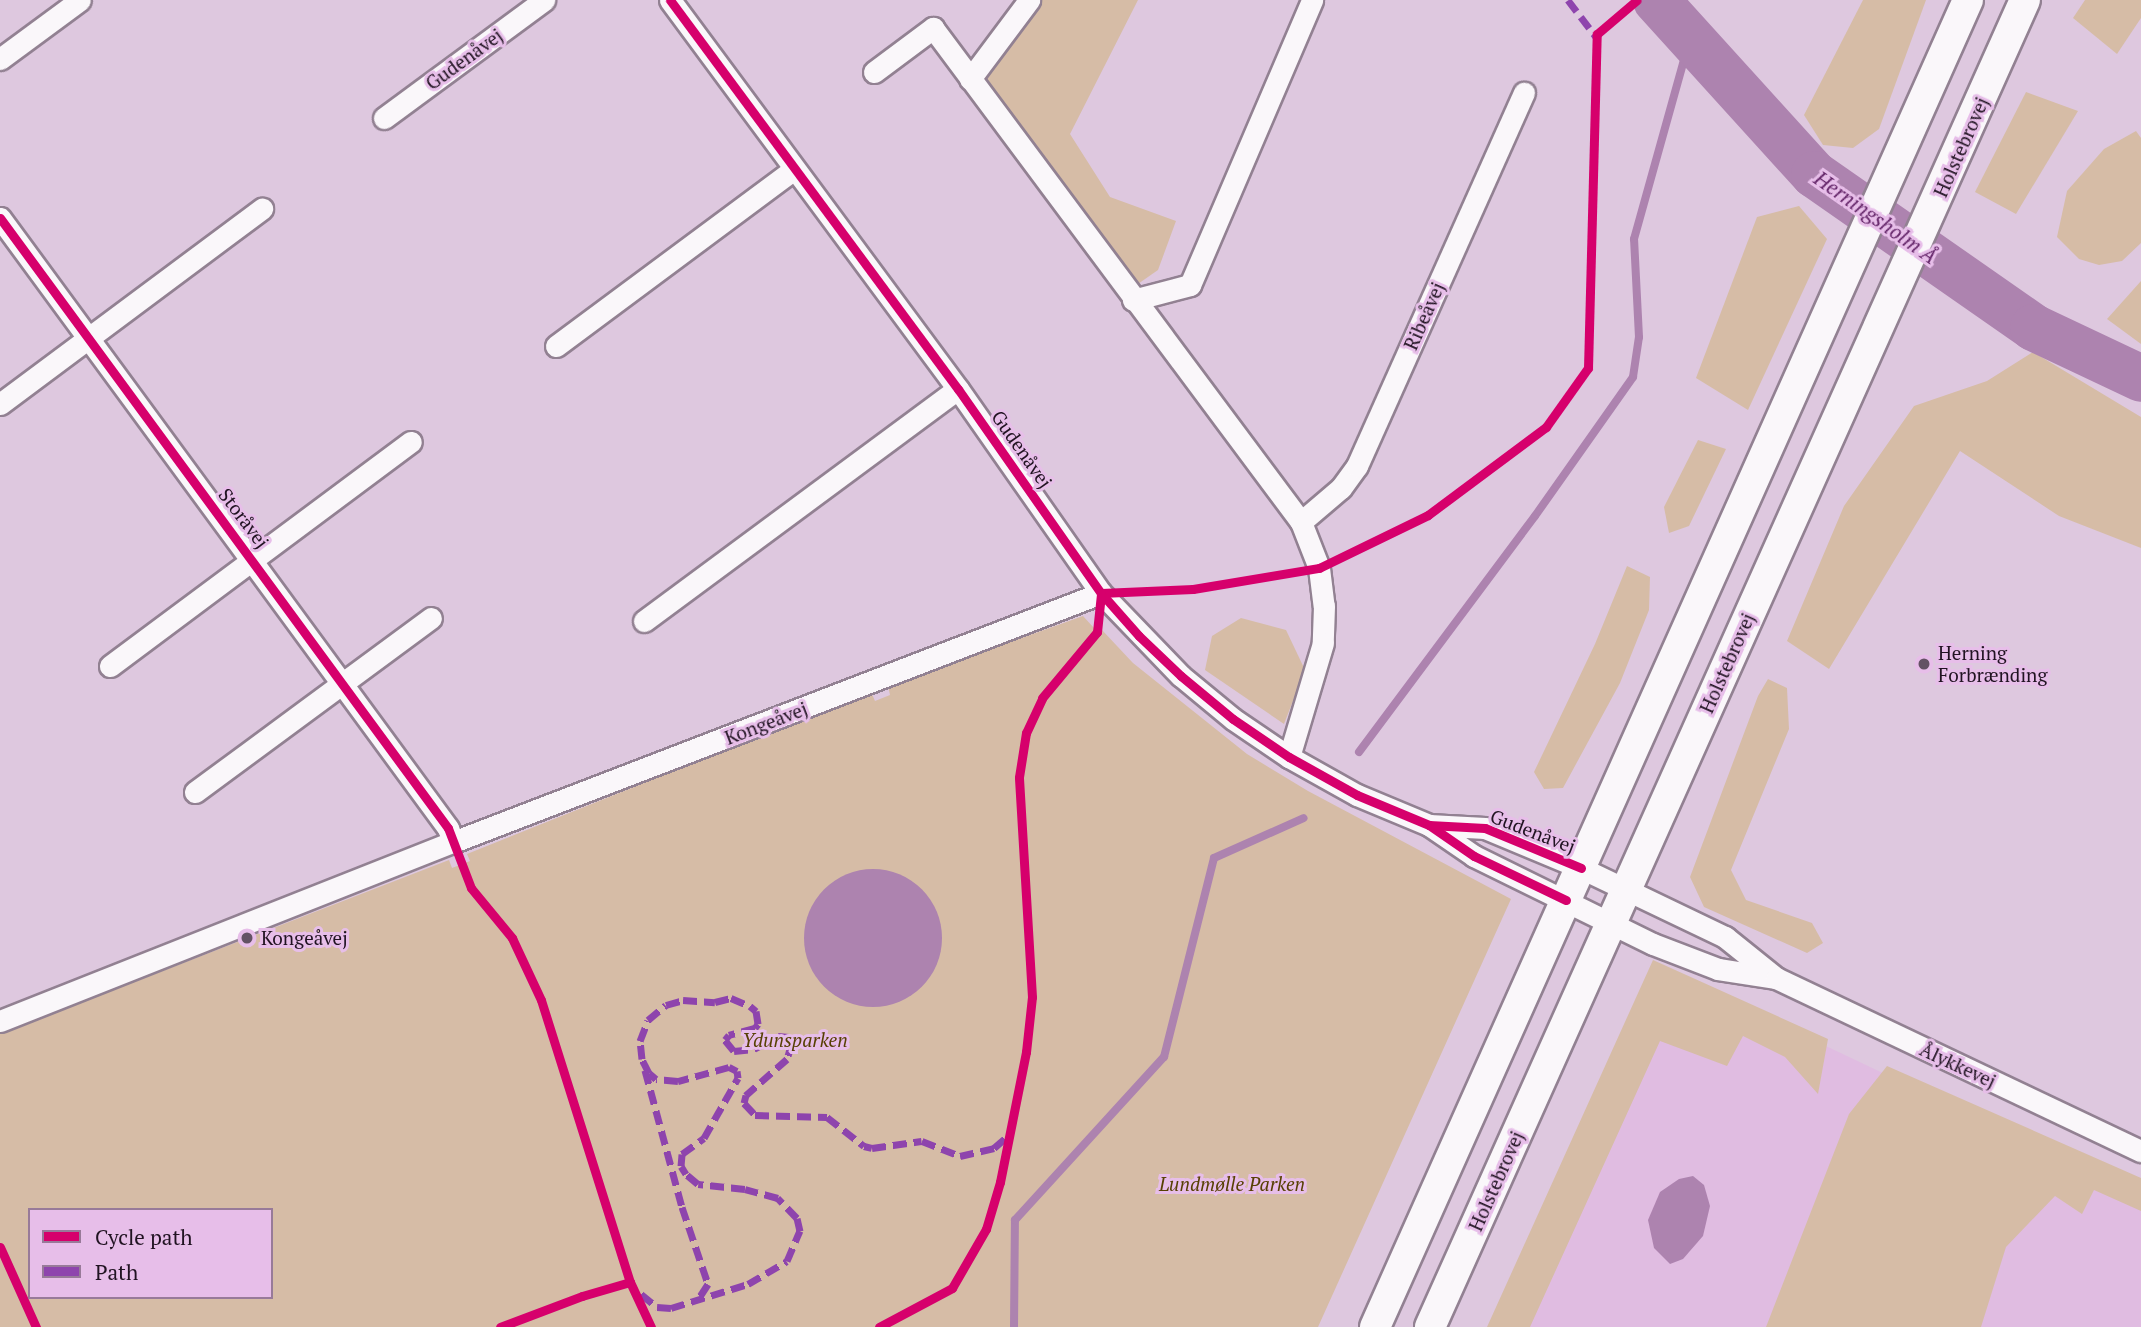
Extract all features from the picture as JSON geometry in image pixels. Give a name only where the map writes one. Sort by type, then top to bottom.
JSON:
[{"type":"main road","points":[[1375,1327],[1968,0]]},
{"type":"main road","name":"Holstebrovej","points":[[1430,1327],[1628,891],[1729,655],[2025,0]]},
{"type":"street","points":[[0,59],[80,0]]},
{"type":"street","name":"Gudenåvej","points":[[384,118],[544,0]]},
{"type":"street","name":"Gudenåvej","points":[[670,0],[958,389],[1101,593],[1181,676],[1233,719],[1289,757],[1357,795],[1429,825],[1474,856],[1612,923]]},
{"type":"street","points":[[970,79],[1029,0]]},
{"type":"street","points":[[1133,300],[1190,285],[1312,0]]},
{"type":"street","points":[[874,72],[933,28],[1133,300],[1301,522],[1319,568],[1324,606],[1323,643],[1289,757]]},
{"type":"street","name":"Ribeåvej","points":[[1301,522],[1341,488],[1357,466],[1524,93]]},
{"type":"street","points":[[556,346],[794,169]]},
{"type":"street","points":[[0,404],[262,209]]},
{"type":"street","name":"Storåvej","points":[[0,218],[448,828],[453,842]]},
{"type":"street","points":[[645,621],[958,389]]},
{"type":"street","name":"Storåvej","points":[[110,666],[411,442]]},
{"type":"street","name":"Kongeåvej","points":[[0,1021],[453,842],[1101,593]]},
{"type":"street","points":[[195,792],[431,618]]},
{"type":"street","name":"Gudenåvej","points":[[1429,825],[1485,828],[1581,868]]},
{"type":"street","name":"Ålykkevej","points":[[1581,868],[1725,937],[1776,978],[2141,1151]]},
{"type":"street","name":"Ålykkevej","points":[[1612,923],[1653,944],[1718,969],[1776,978]]},
{"type":"shaded area","points":[[873,869],[899,874],[922,889],[937,912],[942,938],[937,964],[922,987],[899,1002],[873,1007],[847,1002],[824,987],[809,964],[804,938],[809,912],[824,889],[847,874]]},
{"type":"shaded area","points":[[1687,980],[1887,1075],[2141,1186],[2141,1327],[1517,1327]]},
{"type":"shaded area","points":[[1693,1176],[1704,1185],[1710,1206],[1703,1236],[1683,1259],[1670,1264],[1654,1248],[1648,1220],[1660,1192],[1679,1179]]},
{"type":"green space","points":[[1036,0],[1138,0],[1070,134],[1110,197],[1176,221],[1158,270],[1135,286],[978,76]]},
{"type":"green space","points":[[1863,0],[1926,0],[1879,129],[1853,148],[1823,145],[1804,115]]},
{"type":"green space","points":[[2085,0],[2141,0],[2141,18],[2117,54],[2073,18]]},
{"type":"green space","points":[[2026,92],[2078,111],[2016,214],[1975,192]]},
{"type":"green space","points":[[2136,131],[2141,138],[2141,243],[2122,261],[2099,265],[2079,259],[2057,237],[2067,191],[2104,149]]},
{"type":"green space","points":[[1799,206],[1827,239],[1748,410],[1696,378],[1757,217]]},
{"type":"green space","points":[[2141,281],[2141,344],[2107,319]]},
{"type":"green space","points":[[2033,352],[2141,417],[2141,548],[2059,516],[1960,451],[1829,669],[1787,641],[1844,506],[1914,406],[1987,381]]},
{"type":"green space","points":[[1698,440],[1726,449],[1689,526],[1669,533],[1664,507]]},
{"type":"green space","points":[[1627,566],[1650,577],[1649,610],[1620,683],[1563,788],[1544,789],[1534,772],[1595,644]]},
{"type":"green space","name":"Ydunsparken","points":[[1083,616],[1094,628],[1102,630],[1133,663],[1247,754],[1308,791],[1511,899],[1318,1327],[0,1327],[0,1034],[449,860],[452,868],[470,861],[467,854],[871,692],[875,701],[890,695],[888,686]]},
{"type":"green space","points":[[1241,618],[1286,630],[1305,670],[1284,724],[1205,670],[1212,636]]},
{"type":"green space","points":[[1768,679],[1787,688],[1789,729],[1731,870],[1746,900],[1812,923],[1823,943],[1807,953],[1704,907],[1690,877],[1758,696]]},
{"type":"green space","points":[[1653,960],[1828,1039],[1818,1094],[1785,1057],[1743,1036],[1727,1066],[1660,1041],[1530,1327],[1487,1327]]},
{"type":"green space","points":[[1887,1066],[2141,1178],[2141,1211],[2094,1190],[2082,1214],[2055,1196],[2006,1247],[1981,1327],[1766,1327],[1849,1114]]},
{"type":"waterway","name":"Herningsholm Å","points":[[1656,0],[1814,174],[2033,327],[2141,378]]},
{"type":"waterway","points":[[1359,752],[1535,516],[1633,377],[1639,337],[1634,239],[1690,39]]},
{"type":"waterway","points":[[1014,1327],[1015,1220],[1164,1057],[1214,858],[1304,818]]},
{"type":"marked path","points":[[1568,0],[1597,38]]},
{"type":"marked path","points":[[641,1294],[657,1307],[671,1308],[748,1284],[787,1261],[800,1231],[797,1218],[778,1198],[745,1189],[698,1184],[681,1166],[682,1154],[704,1138],[738,1078],[737,1071],[729,1067],[678,1081],[656,1079],[649,1073],[642,1059],[640,1041],[648,1020],[666,1005],[683,1000],[715,1002],[731,998],[750,1006],[756,1011],[758,1024],[755,1028],[729,1035],[725,1040],[734,1051],[754,1049],[778,1036],[789,1037],[792,1042],[787,1059],[746,1095],[744,1103],[755,1115],[827,1117],[864,1146],[872,1148],[922,1141],[960,1156],[994,1148],[1009,1135]]},
{"type":"marked path","points":[[645,1070],[682,1207],[708,1284],[699,1298]]},
{"type":"cycle path","points":[[670,0],[958,389],[1101,593],[1139,636],[1181,676],[1233,719],[1289,757],[1357,795],[1429,825],[1474,856],[1566,900]]},
{"type":"cycle path","points":[[1101,593],[1193,589],[1319,568],[1428,515],[1546,427],[1588,368],[1597,34],[1637,0]]},
{"type":"cycle path","points":[[0,218],[448,828],[471,888],[512,938],[541,1000],[630,1282],[651,1327]]},
{"type":"cycle path","points":[[879,1327],[952,1288],[986,1229],[1000,1182],[1026,1052],[1032,997],[1019,777],[1026,733],[1042,698],[1097,632],[1101,593]]},
{"type":"cycle path","points":[[1429,825],[1485,828],[1581,868]]},
{"type":"cycle path","points":[[0,1247],[36,1327]]},
{"type":"cycle path","points":[[500,1327],[582,1296],[630,1282]]},
{"type":"place","name":"Herning Forbrænding","points":[[1924,664]]},
{"type":"place","name":"Kongeåvej","points":[[247,938]]},
{"type":"park label","name":"Lundmølle Parken","points":[[1232,1184]]}]
